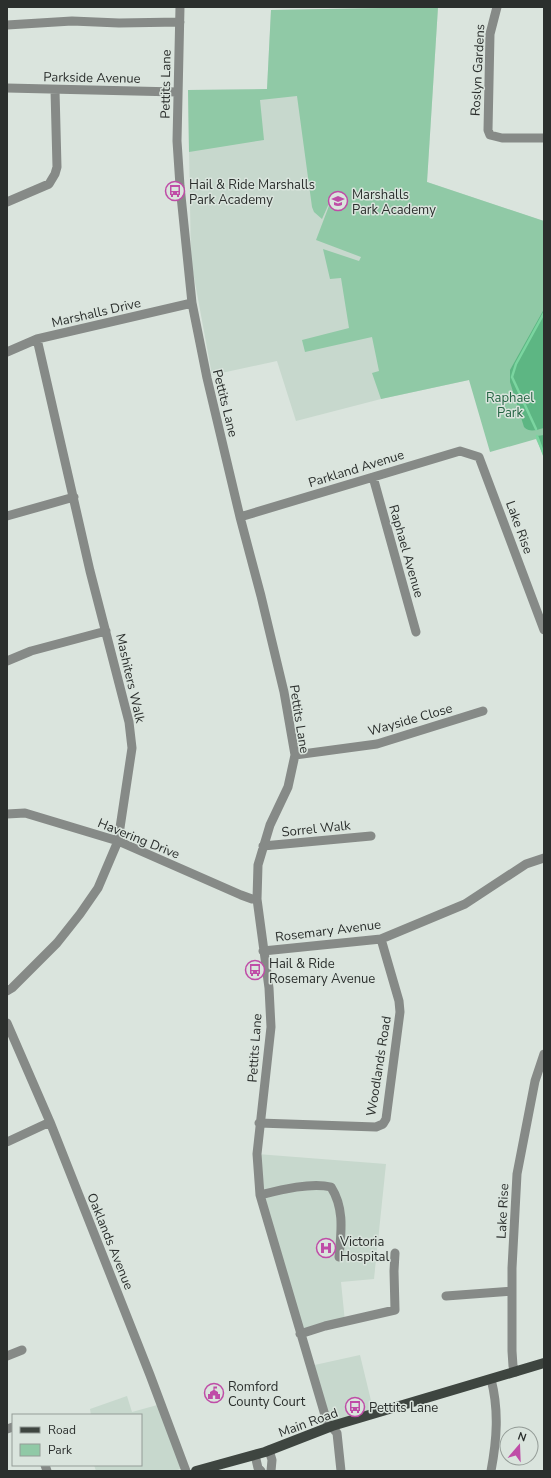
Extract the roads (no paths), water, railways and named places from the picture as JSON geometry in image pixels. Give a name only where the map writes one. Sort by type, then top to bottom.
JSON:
[{"type":"main road","name":"Main Road","points":[[196,1471],[255,1455],[332,1426],[544,1363]]},
{"type":"street","name":"Pettits Lane","points":[[180,7],[177,141],[192,303],[205,371],[284,692],[295,755],[288,788],[270,825],[258,865],[257,899],[268,988],[271,1027],[256,1154],[260,1195],[327,1422],[337,1433],[341,1471]]},
{"type":"street","name":"Roslyn Gardens","points":[[497,7],[490,34],[487,126],[490,135],[502,138],[544,138]]},
{"type":"street","points":[[7,25],[72,21],[119,23],[180,22]]},
{"type":"street","name":"Parkside Avenue","points":[[7,88],[177,92]]},
{"type":"street","points":[[7,202],[49,184],[55,174],[57,167],[55,90]]},
{"type":"street","name":"Marshalls Drive","points":[[7,352],[37,339],[192,303]]},
{"type":"street","name":"Mashiters Walk","points":[[7,991],[18,983],[57,943],[98,888],[118,841],[132,748],[129,722],[106,632],[37,339]]},
{"type":"street","name":"Parkland Avenue","points":[[240,517],[460,451],[479,457]]},
{"type":"street","name":"Lake Rise","points":[[479,457],[544,630]]},
{"type":"street","name":"Raphael Avenue","points":[[373,476],[416,632]]},
{"type":"street","points":[[7,516],[74,497]]},
{"type":"street","points":[[7,661],[32,651],[106,632]]},
{"type":"street","name":"Wayside Close","points":[[295,755],[377,744],[483,711]]},
{"type":"street","name":"Havering Drive","points":[[7,814],[24,813],[118,841],[241,895],[252,899],[257,899]]},
{"type":"street","name":"Sorrel Walk","points":[[263,846],[371,836]]},
{"type":"street","name":"Rosemary Avenue","points":[[263,951],[381,939],[465,904],[526,864],[544,858]]},
{"type":"street","name":"Woodlands Road","points":[[259,1123],[376,1126],[383,1124],[386,1119],[400,1012],[399,1001],[381,939]]},
{"type":"street","name":"Oaklands Avenue","points":[[7,1023],[50,1122],[150,1375],[186,1471]]},
{"type":"street","name":"Lake Rise","points":[[516,1372],[512,1351],[512,1291],[516,1174],[535,1081],[544,1054]]},
{"type":"street","points":[[7,1142],[50,1122]]},
{"type":"street","points":[[260,1195],[297,1188],[324,1185],[331,1187],[335,1192],[342,1219],[339,1257]]},
{"type":"street","points":[[300,1334],[325,1326],[395,1310],[395,1253]]},
{"type":"street","points":[[446,1296],[512,1291]]},
{"type":"street","points":[[7,1356],[22,1350]]},
{"type":"street","points":[[491,1379],[497,1406],[497,1423],[496,1444],[491,1471]]},
{"type":"street","points":[[269,1450],[272,1460],[271,1471]]},
{"type":"street","points":[[255,1455],[258,1468],[261,1471]]},
{"type":"waterway","points":[[536,429],[512,377],[516,364],[544,313]]},
{"type":"waterway","points":[[537,436],[544,455]]},
{"type":"place","name":"Hail & Ride Marshalls Park Academy","points":[[175,191]]},
{"type":"place","name":"Marshalls Park Academy","points":[[338,201]]},
{"type":"place","name":"Hail & Ride Rosemary Avenue","points":[[255,970]]},
{"type":"place","name":"Victoria Hospital","points":[[326,1248]]},
{"type":"place","name":"Romford County Court","points":[[214,1393]]},
{"type":"place","name":"Pettits Lane","points":[[355,1407]]},
{"type":"park label","name":"Raphael Park","points":[[510,404]]}]
